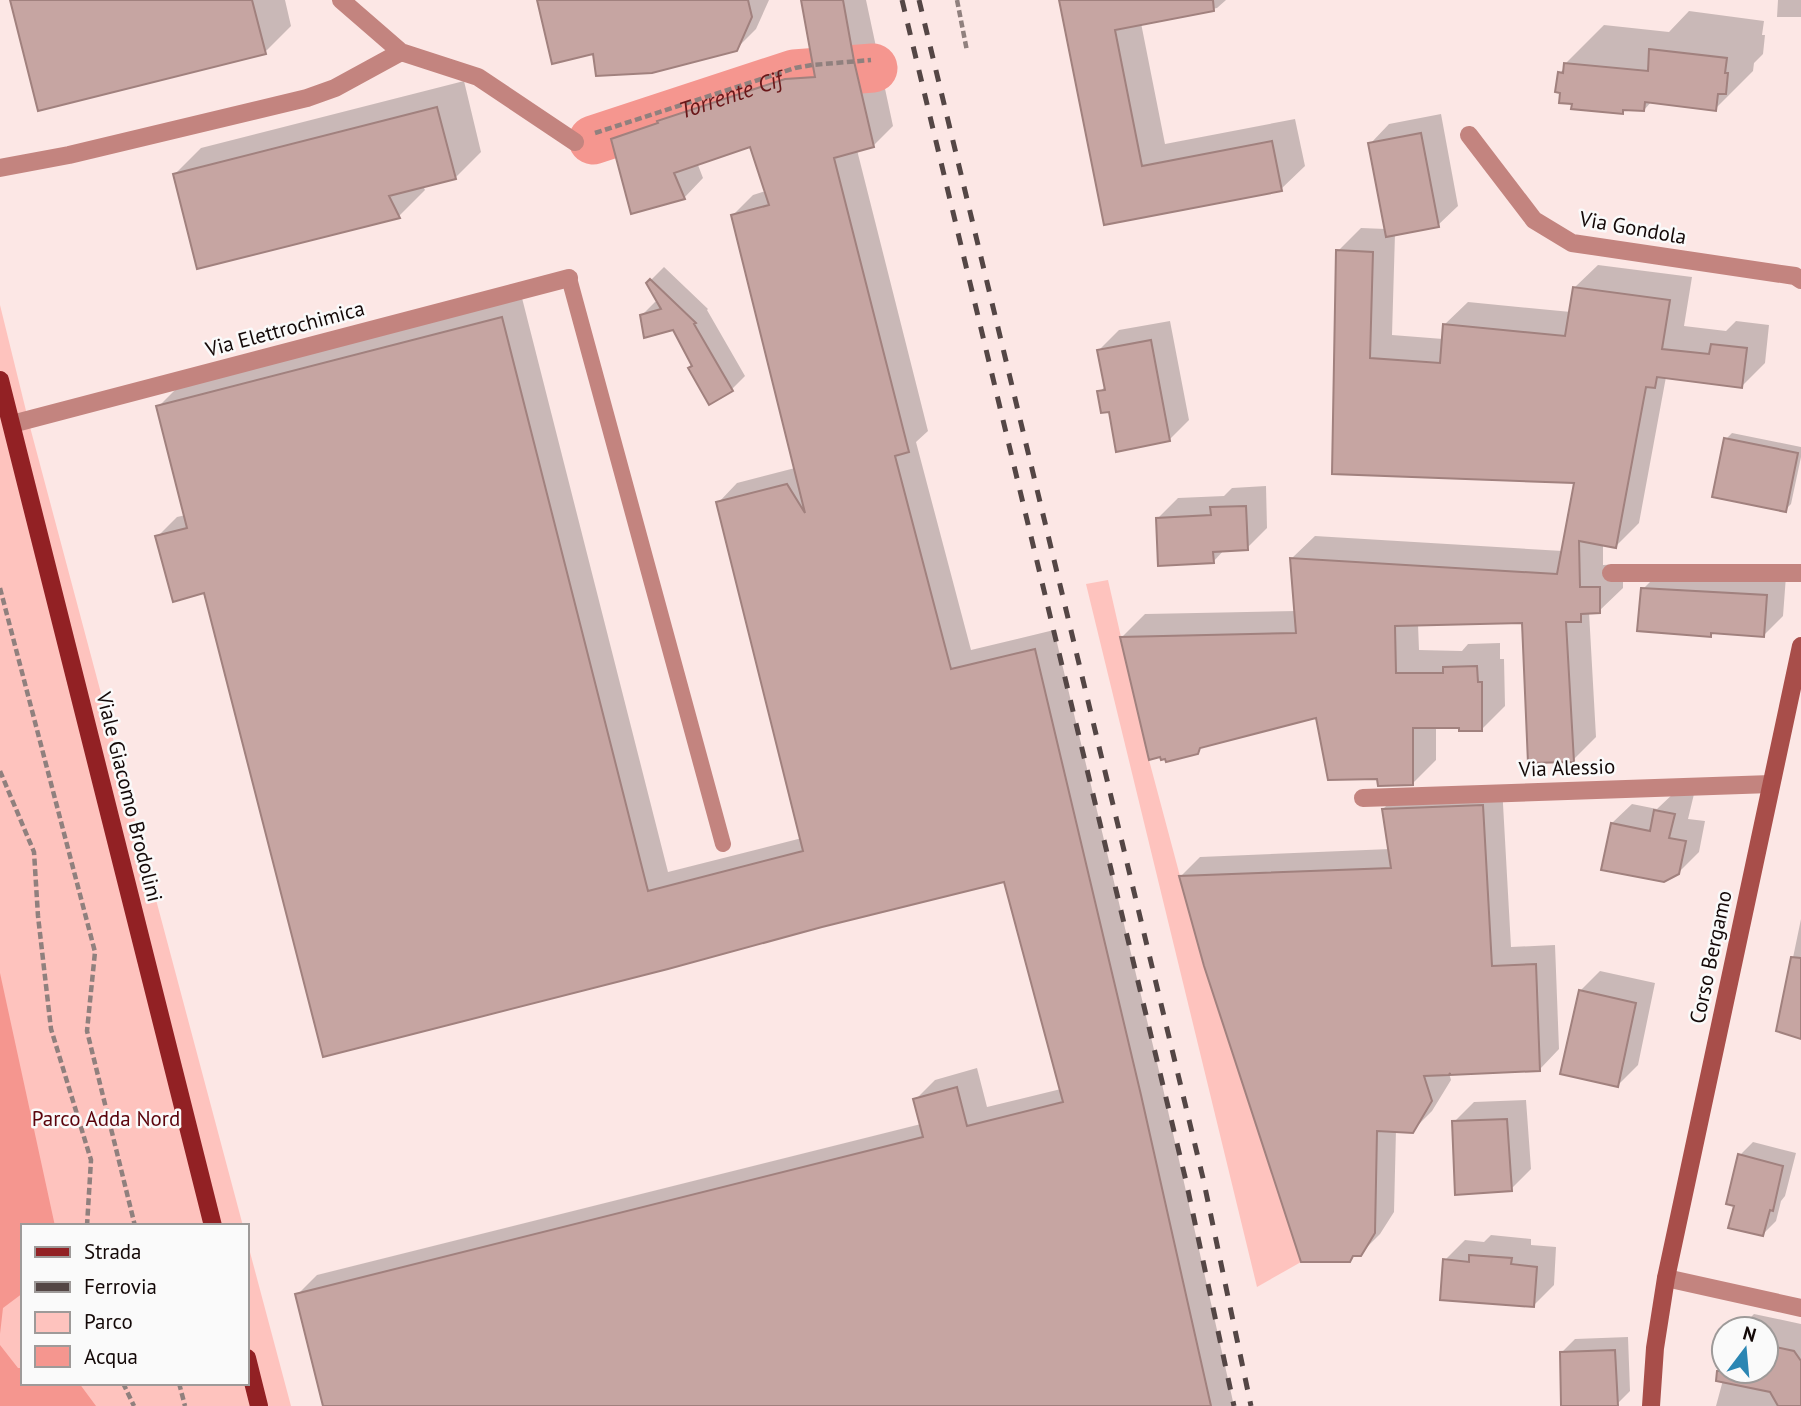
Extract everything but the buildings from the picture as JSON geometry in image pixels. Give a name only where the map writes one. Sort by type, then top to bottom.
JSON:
[{"type":"main road","name":"Viale Giacomo Brodolini","points":[[0,380],[213,1224]]},
{"type":"main road","name":"Corso Bergamo","points":[[1651,1406],[1655,1348],[1666,1278],[1801,646]]},
{"type":"main road","points":[[248,1362],[259,1406]]},
{"type":"street","points":[[341,0],[401,52],[478,77],[575,142]]},
{"type":"street","points":[[0,168],[69,155],[307,98],[335,88],[401,52]]},
{"type":"street","name":"Via Gondola","points":[[1469,135],[1534,220],[1572,243],[1799,276]]},
{"type":"street","name":"Via Elettrochimica","points":[[12,424],[569,278]]},
{"type":"street","points":[[1611,573],[1801,573]]},
{"type":"street","name":"Via Alessio","points":[[1363,798],[1771,784]]},
{"type":"street","points":[[1666,1278],[1801,1308]]},
{"type":"lane","points":[[569,278],[723,844]]},
{"type":"path","points":[[957,0],[967,51]]},
{"type":"path","points":[[575,142],[795,68],[872,60]]},
{"type":"path","points":[[0,588],[95,952],[87,1031],[135,1224]]},
{"type":"path","points":[[0,771],[34,852],[38,916],[51,1029],[91,1160],[87,1224]]},
{"type":"path","points":[[124,1385],[134,1406]]},
{"type":"path","points":[[179,1385],[185,1406]]},
{"type":"green space","name":"Parco Adda Nord","points":[[0,305],[30,427],[242,1224],[21,1224],[21,1385],[248,1385],[248,1245],[291,1406],[0,1406]]},
{"type":"green space","points":[[1108,580],[1149,760],[1204,966],[1301,1262],[1257,1287],[1086,584]]},
{"type":"water","points":[[0,973],[55,1224],[21,1224],[21,1294],[3,1308],[0,1334]]},
{"type":"water","points":[[0,1345],[18,1368],[21,1368],[21,1385],[80,1385],[96,1406],[0,1406]]},
{"type":"waterway","name":"Torrente Cif","points":[[593,140],[794,74],[873,68]]},
{"type":"railway","points":[[902,0],[1186,1181],[1234,1406]]},
{"type":"railway","points":[[919,0],[1203,1178],[1251,1406]]}]
